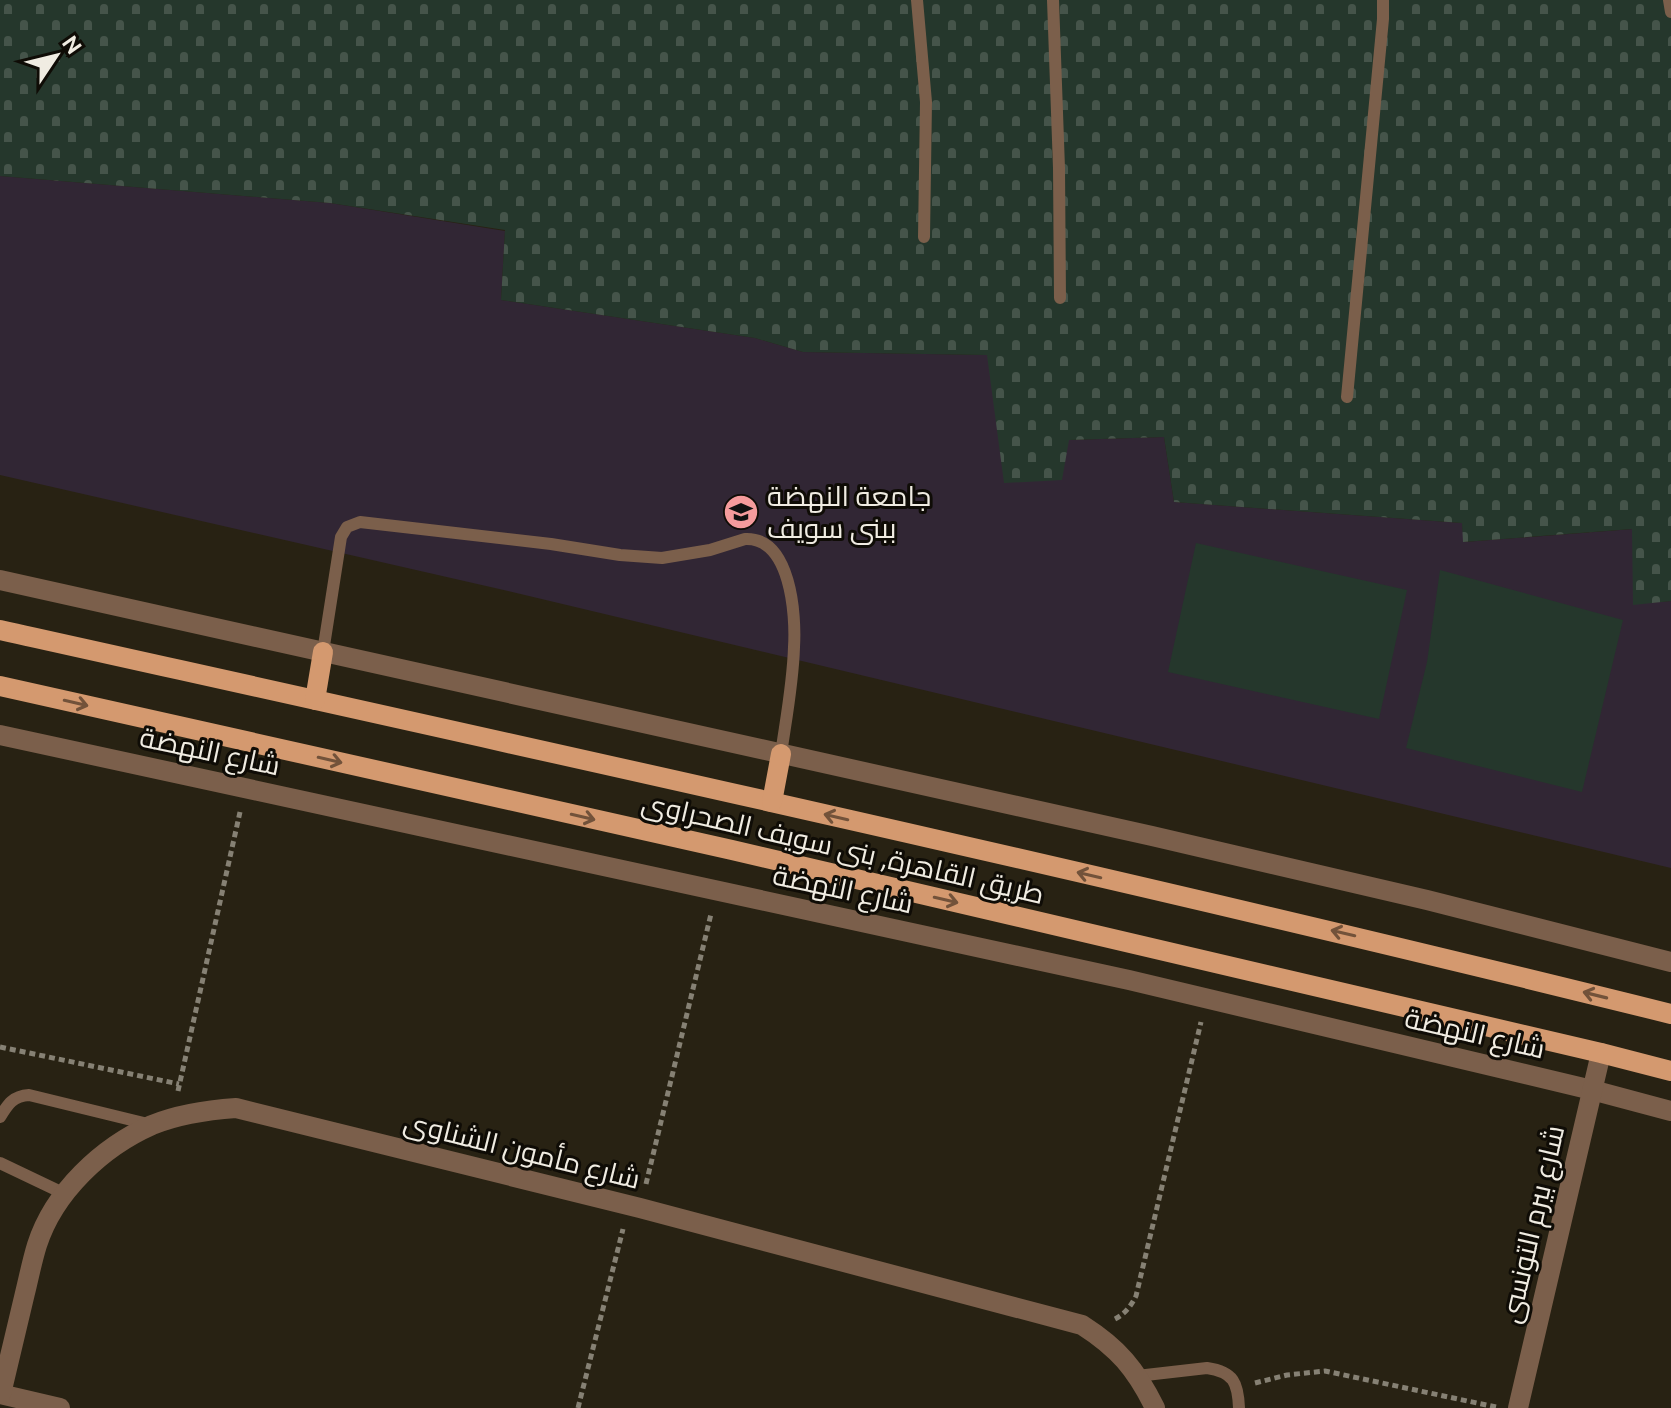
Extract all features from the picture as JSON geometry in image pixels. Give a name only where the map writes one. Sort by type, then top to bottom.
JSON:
[{"type":"main road","name":"طريق القاهرة, بنى سويف الصحراوى","points":[[0,630],[772,802],[1366,939],[1671,1014]]},
{"type":"main road","points":[[315,700],[323,652]]},
{"type":"main road","name":"طريق القاهرة, بنى سويف الصحراوى","points":[[0,686],[732,850],[1671,1071]]},
{"type":"main road","points":[[772,802],[781,754]]},
{"type":"street","points":[[0,580],[1412,896],[1671,962]]},
{"type":"street","name":"شارع النهضة","points":[[0,735],[1207,998],[1671,1111]]},
{"type":"street","name":"شارع بيرم التونسى","points":[[1518,1408],[1601,1053]]},
{"type":"street","name":"شارع مأمون الشناوى","points":[[0,1394],[37,1244],[65,1194],[104,1154],[152,1125],[204,1110],[236,1108],[635,1206],[1082,1325],[1104,1339],[1122,1356],[1155,1408]]},
{"type":"street","points":[[0,1394],[60,1408]]},
{"type":"lane","points":[[917,0],[926,102],[924,237]]},
{"type":"lane","points":[[1053,0],[1060,298]]},
{"type":"lane","points":[[1347,397],[1383,0]]},
{"type":"lane","points":[[1669,0],[1671,12]]},
{"type":"lane","points":[[323,652],[341,537],[347,527],[360,522],[662,558],[753,539],[773,551],[783,566],[792,607],[795,647],[781,754]]},
{"type":"lane","points":[[0,1117],[11,1100],[29,1095],[152,1125]]},
{"type":"lane","points":[[0,1163],[65,1194]]},
{"type":"lane","points":[[1137,1376],[1207,1368],[1219,1370],[1229,1376],[1239,1389],[1239,1408]]},
{"type":"path","points":[[174,1118],[246,787]]},
{"type":"path","points":[[578,1408],[635,1206],[717,890]]},
{"type":"path","points":[[1082,1325],[1110,1322],[1131,1307],[1136,1296],[1207,998]]},
{"type":"path","points":[[0,1047],[179,1084]]},
{"type":"path","points":[[1239,1389],[1287,1375],[1325,1371],[1501,1408]]},
{"type":"shaded area","name":"جامعة النهضة ببنى سويف","points":[[0,176],[330,203],[505,231],[501,300],[755,338],[803,352],[987,355],[1069,440],[1164,437],[1174,502],[1462,523],[1464,542],[1633,529],[1633,604],[1671,601],[1671,868],[508,591],[0,475]]},
{"type":"green space","points":[[0,0],[1671,0],[1671,601],[1633,605],[1632,529],[1463,542],[1462,523],[1174,502],[1164,437],[1069,440],[1062,480],[1004,483],[987,355],[803,352],[755,338],[501,300],[505,230],[330,203],[0,176]]},
{"type":"green space","points":[[1196,543],[1407,590],[1379,719],[1168,672]]},
{"type":"green space","points":[[1440,570],[1623,620],[1582,792],[1406,748],[1427,662]]},
{"type":"place","name":"جامعة النهضة ببنى سويف","points":[[741,512]]}]
